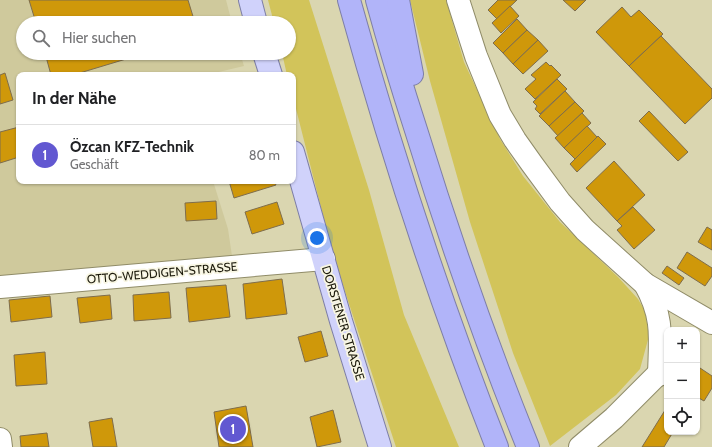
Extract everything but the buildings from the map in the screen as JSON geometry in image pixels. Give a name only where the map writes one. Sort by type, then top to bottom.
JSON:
[{"type":"highway","points":[[334,0],[373,89]]},
{"type":"highway","points":[[349,0],[373,89],[442,304],[497,447]]},
{"type":"highway","points":[[377,0],[431,180],[470,295],[528,447]]},
{"type":"highway","points":[[398,0],[431,180]]},
{"type":"main road","points":[[250,0],[254,16]]},
{"type":"main road","points":[[266,60],[270,72]]},
{"type":"main road","name":"DORSTENER STRASSE","points":[[296,162],[341,321],[380,447]]},
{"type":"street","points":[[458,0],[476,56],[500,114],[532,164],[560,202],[585,230],[645,284],[707,321]]},
{"type":"street","name":"OTTO-WEDDIGEN-STRASSE","points":[[0,287],[324,259]]},
{"type":"street","points":[[580,447],[614,418],[663,370],[660,326],[655,304],[645,284]]},
{"type":"street","points":[[0,439],[1,447]]},
{"type":"shaded area","points":[[0,0],[226,0],[230,16],[16,16],[16,60],[242,60],[244,66],[219,72],[16,72],[16,184],[214,184],[228,229],[233,263],[0,285]]},
{"type":"shaded area","points":[[268,0],[309,0],[369,190],[404,315],[459,447],[396,447],[333,255],[296,109],[296,72],[286,72],[284,60],[296,60],[296,16],[272,16]]},
{"type":"shaded area","points":[[410,0],[446,0],[464,62],[500,139],[523,176],[560,222],[618,277],[638,299],[645,311],[649,336],[640,369],[616,395],[550,446],[513,353],[470,222],[430,81]]},
{"type":"place","name":"Özcan KFZ-Technik","points":[[233,429]]}]
